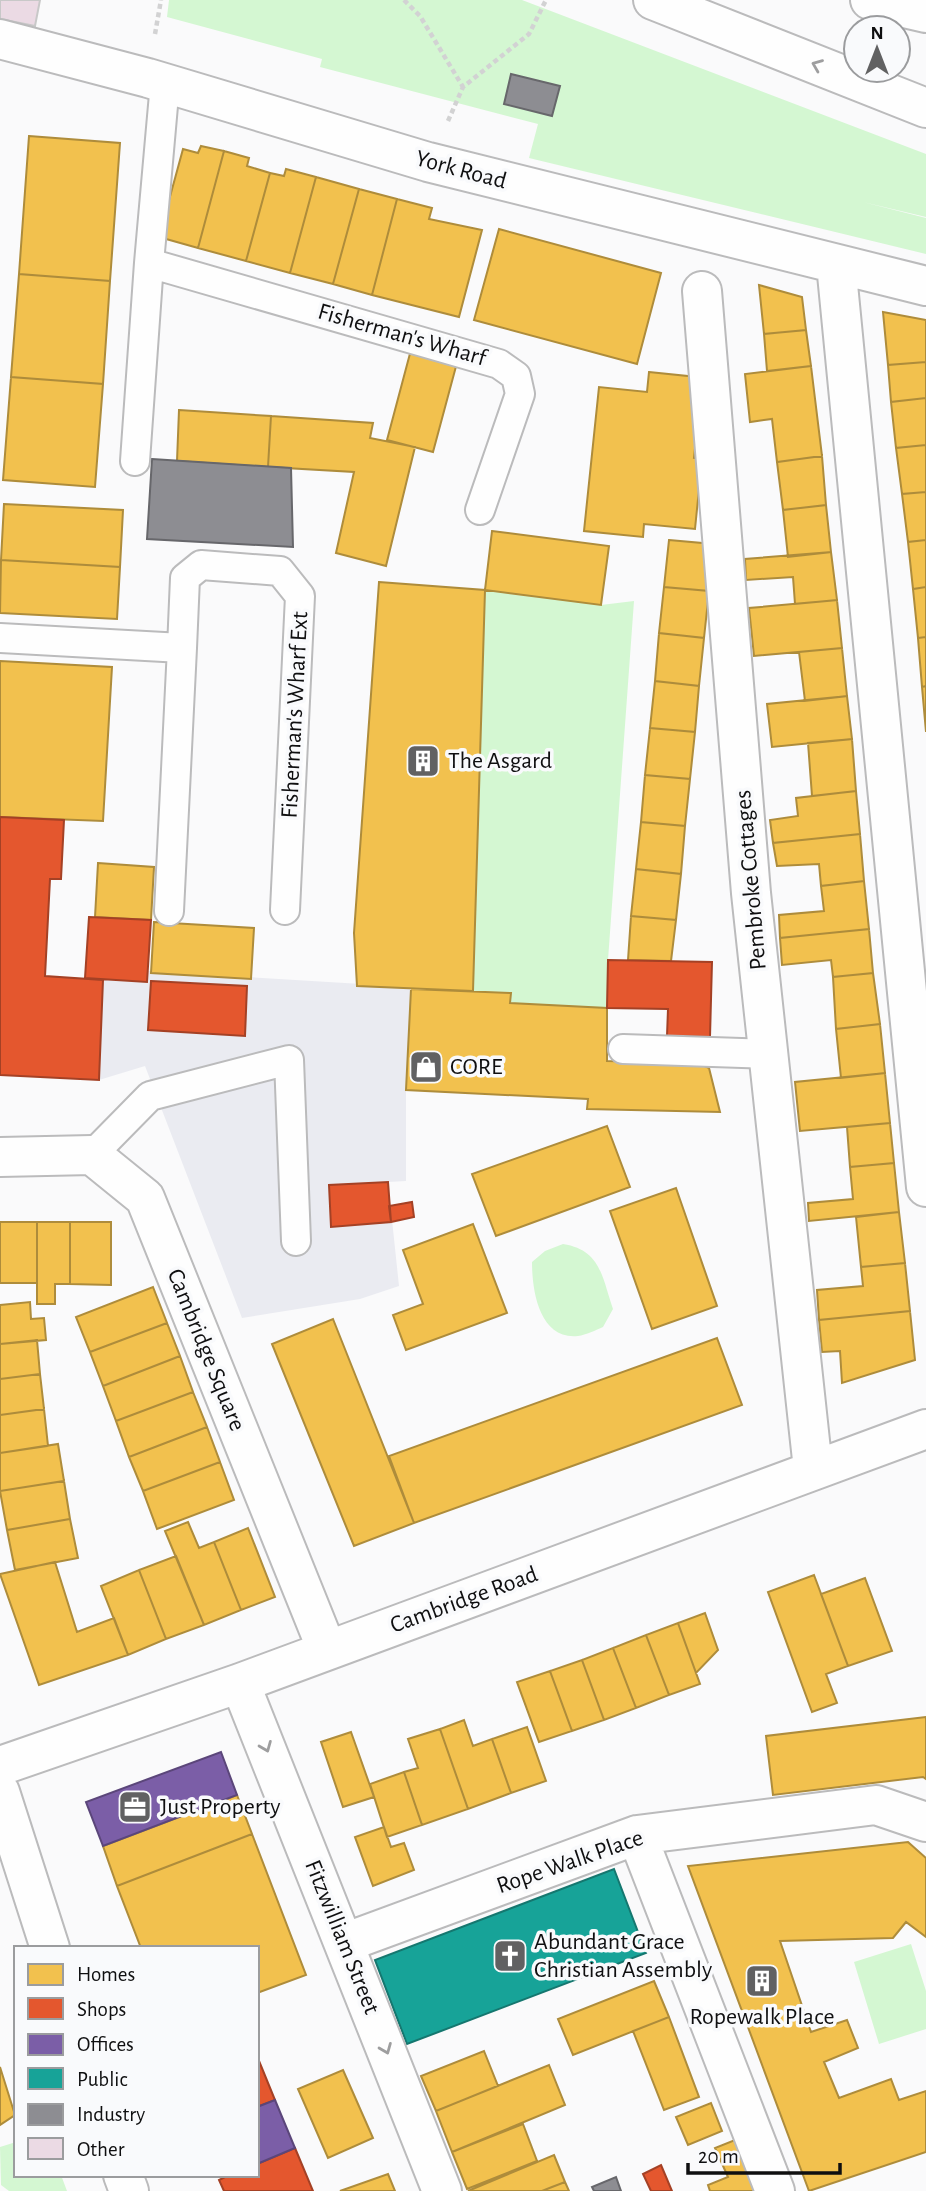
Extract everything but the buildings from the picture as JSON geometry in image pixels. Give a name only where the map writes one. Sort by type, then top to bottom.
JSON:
[{"type":"street","points":[[653,0],[926,108]]},
{"type":"street","points":[[870,0],[926,13]]},
{"type":"street","name":"York Road","points":[[0,39],[165,83],[428,162],[837,274],[926,286]]},
{"type":"street","points":[[837,274],[926,1187]]},
{"type":"street","name":"Pembroke Cottages","points":[[702,290],[750,879],[813,1469]]},
{"type":"street","points":[[0,1157],[92,1155]]},
{"type":"street","name":"Cambridge Square","points":[[92,1155],[145,1198],[327,1650]]},
{"type":"street","name":"Cambridge Road","points":[[0,1766],[240,1683],[926,1429]]},
{"type":"street","name":"Fitzwilliam Street","points":[[240,1683],[442,2191]]},
{"type":"street","points":[[0,1792],[49,1946]]},
{"type":"street","name":"Rope Walk Place","points":[[344,1943],[637,1835],[876,1805],[926,1822]]},
{"type":"street","points":[[637,1835],[775,2191]]},
{"type":"lane","points":[[135,461],[165,83]]},
{"type":"lane","name":"Fisherman's Wharf","points":[[149,263],[499,364],[516,376],[520,394],[480,510]]},
{"type":"lane","name":"Fisherman's Wharf Ext","points":[[169,911],[185,578],[201,565],[280,571],[300,596],[285,910]]},
{"type":"lane","points":[[0,638],[182,648]]},
{"type":"lane","points":[[623,1049],[768,1054]]},
{"type":"lane","points":[[92,1155],[150,1096],[289,1060],[296,1241]]},
{"type":"path","points":[[404,0],[420,16],[463,87]]},
{"type":"path","points":[[428,162],[463,87],[529,34],[546,0]]},
{"type":"shaded area","name":"CORE","points":[[0,817],[64,820],[61,879],[50,880],[46,976],[147,982],[148,971],[511,993],[511,1003],[607,1008],[607,1061],[698,1063],[709,1068],[720,1112],[587,1109],[587,1099],[406,1090],[406,1181],[388,1182],[399,1286],[360,1299],[242,1318],[145,1066],[99,1080],[0,1075]]},
{"type":"green space","points":[[169,0],[522,0],[926,154],[926,217],[863,202],[926,218],[926,254],[529,158],[538,124],[320,67],[322,59],[167,17]]},
{"type":"green space","points":[[485,590],[601,605],[634,601],[608,960],[607,1008],[510,1003],[510,993],[473,991]]},
{"type":"green space","points":[[563,1244],[576,1247],[593,1259],[613,1309],[603,1327],[578,1336],[565,1335],[554,1330],[546,1322],[536,1299],[532,1262],[545,1251]]},
{"type":"green space","points":[[911,1944],[926,1991],[926,2029],[879,2044],[854,1962]]},
{"type":"green space","points":[[14,2143],[14,2177],[62,2177],[67,2191],[9,2191],[1,2185],[0,2147]]},
{"type":"place","name":"The Asgard","points":[[423,761]]},
{"type":"place","name":"CORE","points":[[426,1067]]},
{"type":"place","name":"Just Property","points":[[135,1807]]},
{"type":"place","name":"Abundant Grace Christian Assembly","points":[[510,1956]]},
{"type":"place","name":"Ropewalk Place","points":[[762,1981]]}]
